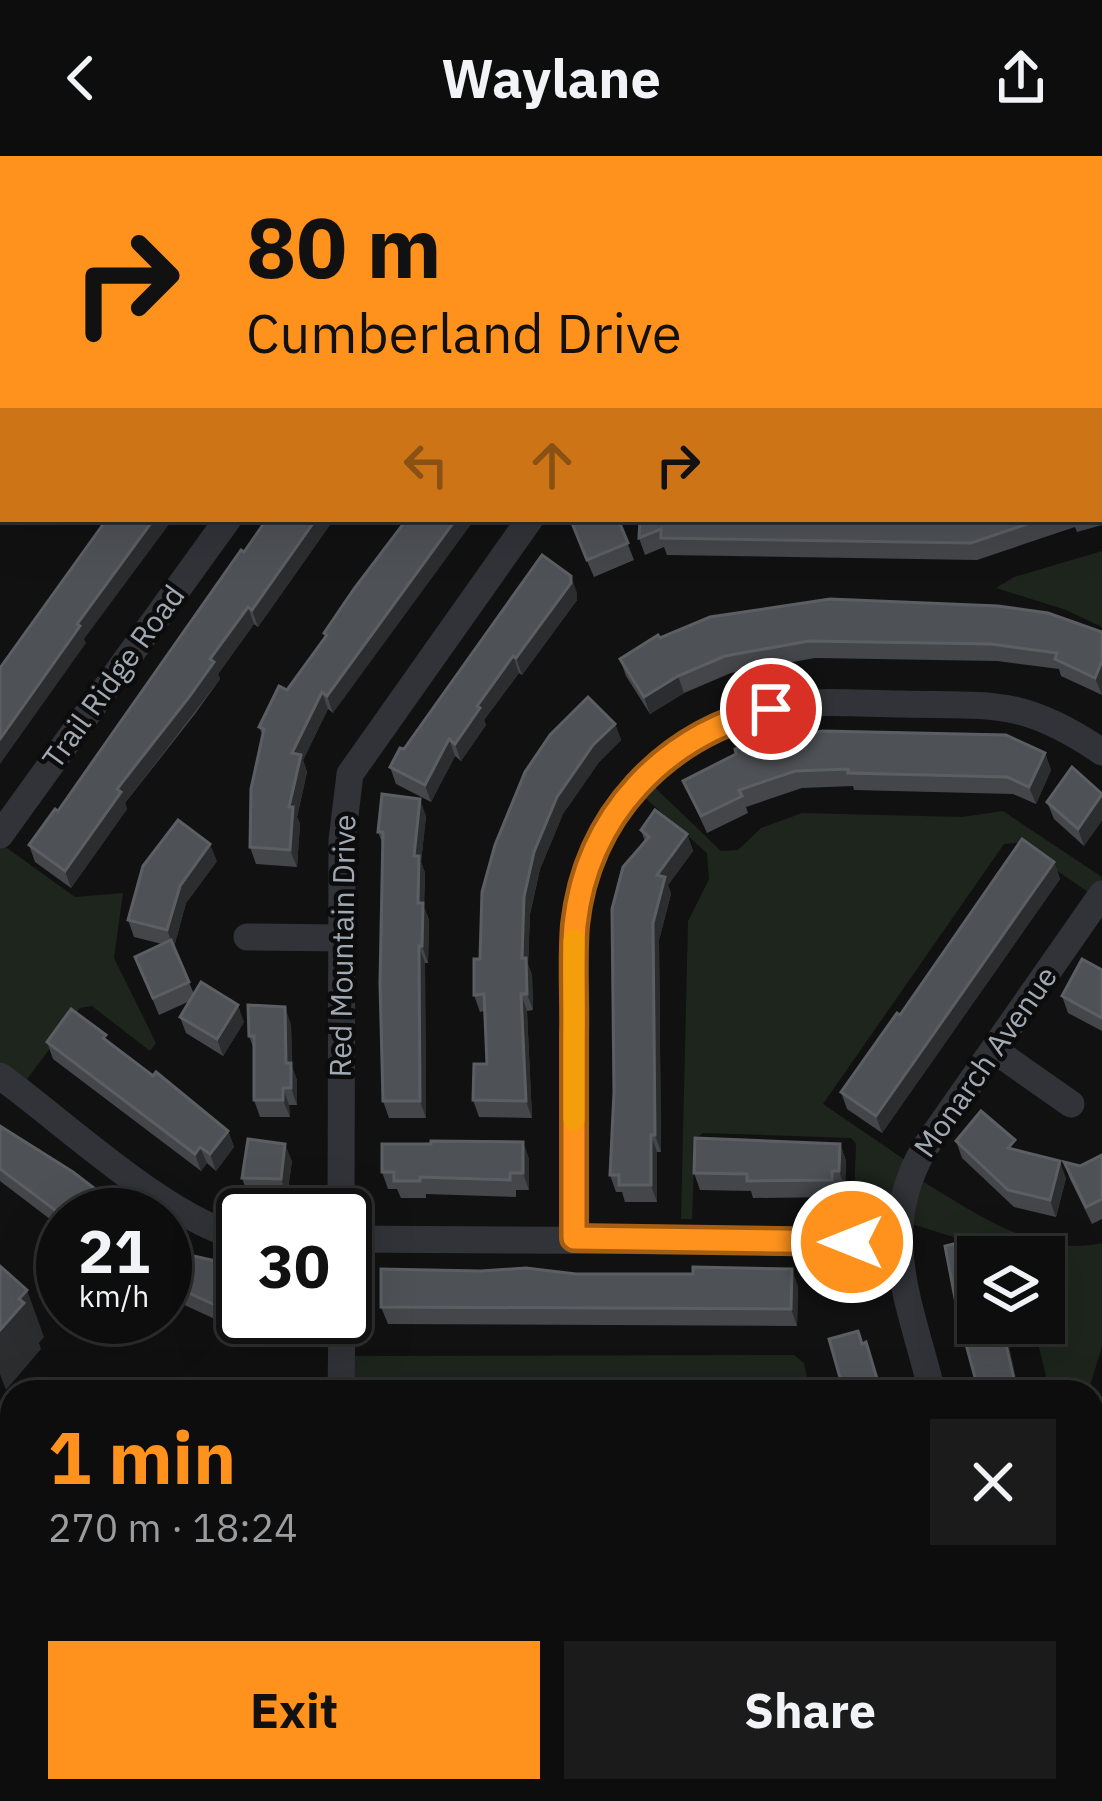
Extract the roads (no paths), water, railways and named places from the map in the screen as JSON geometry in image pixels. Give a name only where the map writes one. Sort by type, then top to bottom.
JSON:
[{"type":"street","name":"Trail Ridge Road","points":[[0,835],[225,522]]},
{"type":"street","name":"Red Mountain Drive","points":[[341,1188],[342,840],[350,774],[528,522]]},
{"type":"street","points":[[574,1238],[575,924],[596,845],[644,777],[710,730],[793,705],[1019,709],[1065,727],[1102,752]]},
{"type":"street","name":"Monarch Avenue","points":[[896,1242],[899,1208],[910,1174],[1102,894]]},
{"type":"street","points":[[248,937],[342,938]]},
{"type":"street","points":[[994,1050],[1072,1104]]},
{"type":"street","points":[[0,1076],[175,1208],[216,1230]]},
{"type":"street","points":[[372,1239],[896,1242],[929,1380]]},
{"type":"street","points":[[341,1380],[342,1344]]}]
